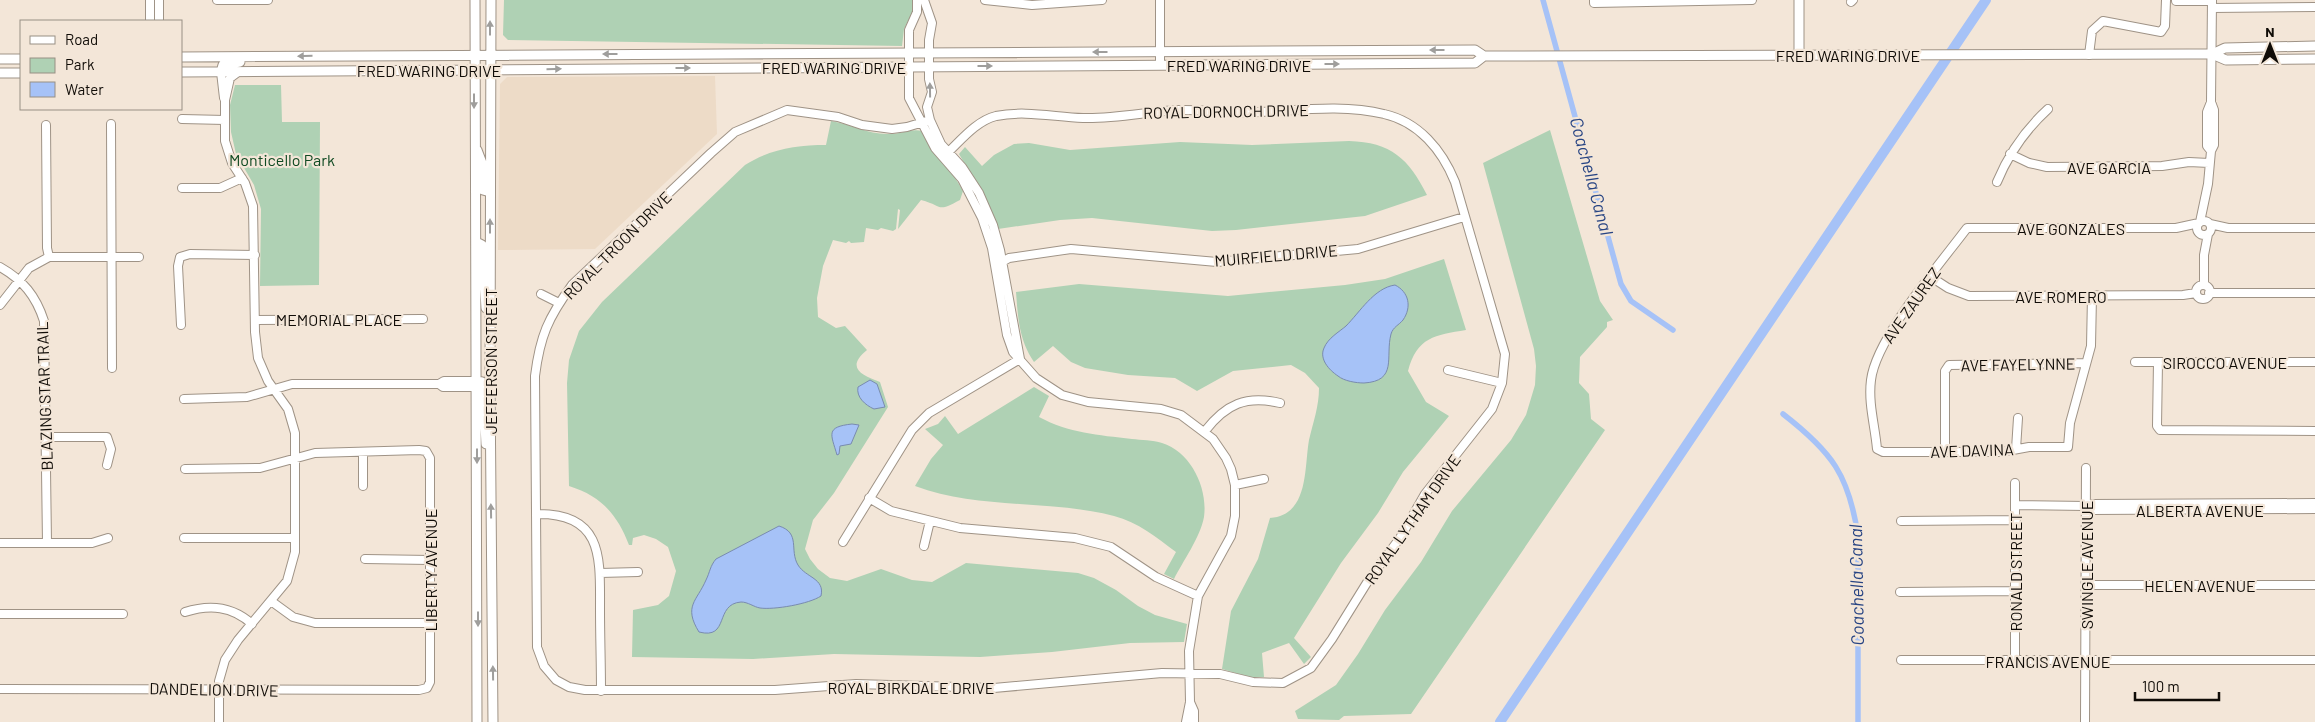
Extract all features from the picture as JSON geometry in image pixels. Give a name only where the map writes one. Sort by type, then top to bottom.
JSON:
[{"type":"main road","name":"JEFFERSON STREET","points":[[475,0],[477,722]]},
{"type":"main road","name":"JEFFERSON STREET","points":[[491,0],[490,469],[493,722]]},
{"type":"main road","points":[[1799,0],[1799,56]]},
{"type":"main road","points":[[2300,46],[2300,59]]},
{"type":"main road","name":"FRED WARING DRIVE","points":[[2212,54],[2225,48],[2315,46]]},
{"type":"main road","name":"FRED WARING DRIVE","points":[[182,57],[1475,50],[1484,56],[2212,54],[2226,60],[2315,59]]},
{"type":"main road","points":[[221,72],[222,66],[227,63],[259,62],[278,56]]},
{"type":"main road","points":[[329,70],[330,64],[335,62],[376,56]]},
{"type":"main road","name":"FRED WARING DRIVE","points":[[182,72],[1475,63],[1484,56]]},
{"type":"main road","points":[[0,59],[20,59]]},
{"type":"main road","points":[[0,73],[20,73]]},
{"type":"main road","points":[[475,145],[482,163],[483,190],[490,192]]},
{"type":"main road","points":[[476,242],[482,244],[483,248],[483,292],[490,336]]},
{"type":"main road","points":[[477,384],[482,382],[484,387],[484,431],[490,469]]},
{"type":"street","points":[[150,0],[150,20]]},
{"type":"street","points":[[159,0],[159,20]]},
{"type":"street","points":[[217,0],[268,0]]},
{"type":"street","points":[[917,0],[917,12],[909,30],[909,98],[926,122]]},
{"type":"street","points":[[924,0],[932,23],[929,53],[932,92],[927,107],[926,122],[931,142],[946,155],[973,196],[1000,260],[1020,359],[1040,381],[1062,395],[1088,402],[1161,409],[1181,415],[1204,431],[1226,458],[1235,485],[1235,516],[1231,536],[1198,596],[1189,651],[1190,702],[1186,722]]},
{"type":"street","points":[[985,0],[1032,5],[1102,0]]},
{"type":"street","points":[[1160,0],[1160,65]]},
{"type":"street","points":[[2089,55],[2092,31],[2103,21],[2157,32],[2164,30],[2166,0]]},
{"type":"street","points":[[1594,1],[1752,1]]},
{"type":"street","points":[[2176,2],[2287,4],[2315,8]]},
{"type":"street","points":[[2204,255],[2209,234],[2205,223],[2205,203],[2211,150],[2207,146],[2207,112],[2211,102],[2212,3]]},
{"type":"street","points":[[221,72],[222,94],[225,100]]},
{"type":"street","points":[[218,722],[218,690],[225,660],[287,581],[293,566],[296,538],[293,421],[268,381],[258,358],[255,320],[253,206],[242,178],[228,152],[226,141],[225,100],[230,78],[238,72]]},
{"type":"street","name":"ROYAL DORNOCH DRIVE","points":[[946,155],[963,137],[994,116],[1021,113],[1084,118],[1179,110],[1257,112],[1304,109],[1363,111],[1385,114],[1404,121],[1428,137],[1447,163],[1464,217]]},
{"type":"street","points":[[1997,182],[2010,154],[2028,128],[2048,109]]},
{"type":"street","name":"ROYAL TROON DRIVE","points":[[601,691],[569,687],[556,680],[544,666],[537,647],[535,376],[539,350],[546,326],[559,303],[572,285],[735,132],[788,110],[838,117],[862,125],[892,129],[926,122]]},
{"type":"street","points":[[182,119],[225,120]]},
{"type":"street","points":[[46,124],[47,248],[49,257]]},
{"type":"street","points":[[111,124],[112,368]]},
{"type":"street","name":"AVE GARCIA","points":[[2010,154],[2029,163],[2047,166],[2162,166],[2189,162],[2209,163]]},
{"type":"street","points":[[182,188],[220,188],[242,178]]},
{"type":"street","name":"MUIRFIELD DRIVE","points":[[1000,260],[1071,249],[1217,262],[1358,249],[1464,217]]},
{"type":"street","name":"ROYAL LYTHAM DRIVE","points":[[1190,674],[1220,674],[1253,682],[1283,683],[1311,668],[1332,639],[1368,581],[1400,538],[1425,494],[1492,409],[1502,383],[1505,354],[1464,217]]},
{"type":"street","points":[[2205,223],[2199,233],[2204,255],[2204,285],[2208,288],[2209,293]]},
{"type":"street","name":"AVE GONZALES","points":[[1967,228],[2176,228],[2205,223],[2228,228],[2315,228]]},
{"type":"street","name":"AVE ZAUREZ","points":[[1877,449],[1871,412],[1871,380],[1877,356],[1890,333],[1967,228]]},
{"type":"street","name":"AVE GONZALES","points":[[2176,228],[2209,234],[2228,228]]},
{"type":"street","points":[[181,325],[178,266],[182,256],[255,255]]},
{"type":"street","points":[[0,305],[29,268],[49,257],[139,256]]},
{"type":"street","name":"BLAZING STAR TRAIL","points":[[0,266],[19,279],[39,305],[44,322],[47,543]]},
{"type":"street","name":"AVE ROMERO","points":[[1931,277],[1948,288],[1969,296],[2092,296],[2196,293]]},
{"type":"street","points":[[2204,285],[2197,288],[2196,293],[2199,298],[2204,298],[2209,293],[2315,293]]},
{"type":"street","points":[[541,294],[559,303]]},
{"type":"street","points":[[2086,363],[2091,346],[2092,296]]},
{"type":"street","name":"MEMORIAL PLACE","points":[[255,320],[423,319]]},
{"type":"street","points":[[843,542],[905,438],[929,413],[1020,359]]},
{"type":"street","name":"SIROCCO AVENUE","points":[[2135,362],[2315,362]]},
{"type":"street","points":[[2158,362],[2157,426],[2160,430],[2315,431]]},
{"type":"street","name":"AVE DAVINA","points":[[1877,449],[1883,452],[2002,452],[2016,449],[2068,447],[2070,423],[2086,363]]},
{"type":"street","name":"AVE FAYELYNNE","points":[[1945,452],[1945,371],[1948,365],[2086,363]]},
{"type":"street","points":[[1448,370],[1502,383]]},
{"type":"street","points":[[184,398],[238,398],[292,384],[439,384],[444,381],[477,384]]},
{"type":"street","points":[[1204,431],[1221,412],[1234,404],[1267,400],[1280,403]]},
{"type":"street","points":[[2016,449],[2018,418]]},
{"type":"street","points":[[47,438],[107,437],[110,449],[107,465]]},
{"type":"street","name":"LIBERTY AVENUE","points":[[363,452],[419,450],[426,452],[430,458],[430,682],[427,688]]},
{"type":"street","points":[[186,469],[260,468],[315,453],[363,452],[363,486]]},
{"type":"street","name":"SWINGLE AVENUE","points":[[2085,722],[2086,468]]},
{"type":"street","points":[[1235,485],[1264,479]]},
{"type":"street","name":"RONALD STREET","points":[[2015,483],[2015,661]]},
{"type":"street","points":[[869,498],[890,510],[960,528],[1075,538],[1111,547],[1156,577],[1178,589],[1198,596]]},
{"type":"street","name":"ALBERTA AVENUE","points":[[2016,505],[2315,503]]},
{"type":"street","name":"ALBERTA AVENUE","points":[[2086,506],[2090,510],[2315,509]]},
{"type":"street","points":[[537,514],[563,516],[575,522],[587,532],[596,546],[600,573],[601,691]]},
{"type":"street","points":[[1900,521],[2016,520]]},
{"type":"street","points":[[924,546],[930,521]]},
{"type":"street","points":[[0,543],[92,543],[108,538]]},
{"type":"street","points":[[184,538],[296,538]]},
{"type":"street","points":[[365,559],[430,560]]},
{"type":"street","points":[[600,573],[638,572]]},
{"type":"street","name":"HELEN AVENUE","points":[[2086,585],[2315,585]]},
{"type":"street","points":[[1900,592],[2014,591]]},
{"type":"street","points":[[271,601],[293,617],[315,623],[430,623]]},
{"type":"street","points":[[185,612],[198,608],[223,608],[234,611],[252,624]]},
{"type":"street","points":[[0,614],[123,614]]},
{"type":"street","name":"FRANCIS AVENUE","points":[[1901,660],[2315,660]]},
{"type":"street","name":"ROYAL BIRKDALE DRIVE","points":[[601,691],[775,690],[856,684],[994,688],[1130,675],[1190,674]]},
{"type":"street","name":"DANDELION DRIVE","points":[[0,689],[418,690],[427,688]]},
{"type":"street","points":[[1190,702],[1194,711],[1194,722]]},
{"type":"shaded area","points":[[715,76],[717,134],[595,249],[498,250],[500,84],[507,77]]},
{"type":"green space","points":[[504,0],[912,0],[914,9],[904,29],[902,46],[508,40],[503,35]]},
{"type":"green space","name":"Monticello Park","points":[[235,85],[281,85],[282,122],[320,122],[319,285],[260,286],[261,209],[254,185],[236,154],[231,132],[230,105]]},
{"type":"green space","points":[[831,121],[882,134],[914,130],[922,131],[963,191],[960,200],[943,207],[921,200],[898,229],[900,210],[898,209],[896,229],[893,231],[881,228],[878,230],[866,228],[864,242],[851,243],[849,241],[846,243],[833,240],[823,266],[817,298],[818,317],[836,328],[845,326],[867,350],[857,362],[858,370],[867,377],[880,382],[888,407],[834,493],[813,520],[805,549],[810,559],[818,569],[830,578],[847,581],[881,569],[912,580],[932,582],[966,563],[1078,573],[1094,578],[1116,590],[1138,606],[1155,615],[1187,624],[1184,642],[1130,643],[1052,652],[980,657],[834,654],[753,659],[632,657],[633,610],[658,605],[669,596],[676,571],[668,547],[656,539],[644,535],[633,538],[632,545],[629,545],[613,515],[599,501],[569,486],[567,383],[569,360],[579,331],[602,302],[745,165],[764,155],[784,149],[826,145]]},
{"type":"green space","points":[[1550,130],[1600,301],[1613,320],[1607,322],[1607,327],[1580,357],[1579,383],[1589,394],[1591,419],[1605,430],[1411,714],[1344,716],[1339,720],[1298,719],[1295,711],[1336,685],[1385,610],[1421,562],[1452,511],[1511,440],[1526,415],[1535,385],[1536,366],[1534,349],[1483,163]]},
{"type":"green space","points":[[1349,141],[1376,145],[1397,155],[1413,172],[1427,195],[1365,216],[1236,230],[1212,231],[1092,218],[1060,220],[998,229],[987,202],[959,154],[965,147],[982,166],[994,155],[1014,144],[1029,143],[1070,150],[1180,142],[1252,145]]},
{"type":"green space","points":[[1444,259],[1466,330],[1436,336],[1422,344],[1416,351],[1408,371],[1426,402],[1449,416],[1403,472],[1378,513],[1341,563],[1294,638],[1311,657],[1304,664],[1289,643],[1262,653],[1264,677],[1249,677],[1222,669],[1231,611],[1258,559],[1270,518],[1283,515],[1292,509],[1302,489],[1319,388],[1305,373],[1291,365],[1233,371],[1197,391],[1175,378],[1128,375],[1085,368],[1071,362],[1053,346],[1034,362],[1022,337],[1016,292],[1079,284],[1228,296],[1345,285],[1385,279]]},
{"type":"green space","points":[[1034,387],[1049,396],[1039,417],[1073,430],[1162,443],[1181,454],[1189,463],[1200,483],[1205,506],[1204,517],[1195,541],[1174,579],[1164,574],[1176,552],[1147,531],[1123,519],[1089,511],[989,502],[939,493],[915,486],[931,459],[943,445],[925,429],[938,424],[945,416],[958,434]]},
{"type":"water","points":[[1395,285],[1406,296],[1408,310],[1403,320],[1391,334],[1386,373],[1382,378],[1364,383],[1341,378],[1331,371],[1324,360],[1323,352],[1326,344],[1346,326],[1368,301],[1380,291]]},
{"type":"water","points":[[870,380],[877,384],[885,407],[874,409],[864,403],[858,394],[858,387]]},
{"type":"water","points":[[852,424],[859,425],[851,444],[840,446],[839,454],[837,455],[832,433],[837,427]]},
{"type":"water","points":[[779,526],[790,533],[798,565],[818,582],[821,596],[800,604],[774,608],[760,608],[744,602],[733,604],[727,609],[719,627],[715,631],[709,633],[699,632],[692,616],[693,604],[716,559]]},
{"type":"waterway","name":"Coachella Canal","points":[[1543,0],[1621,284],[1631,301],[1673,330]]},
{"type":"waterway","points":[[1500,722],[1986,0]]},
{"type":"waterway","name":"Coachella Canal","points":[[1783,414],[1826,453],[1843,481],[1854,515],[1858,536],[1858,722]]}]
